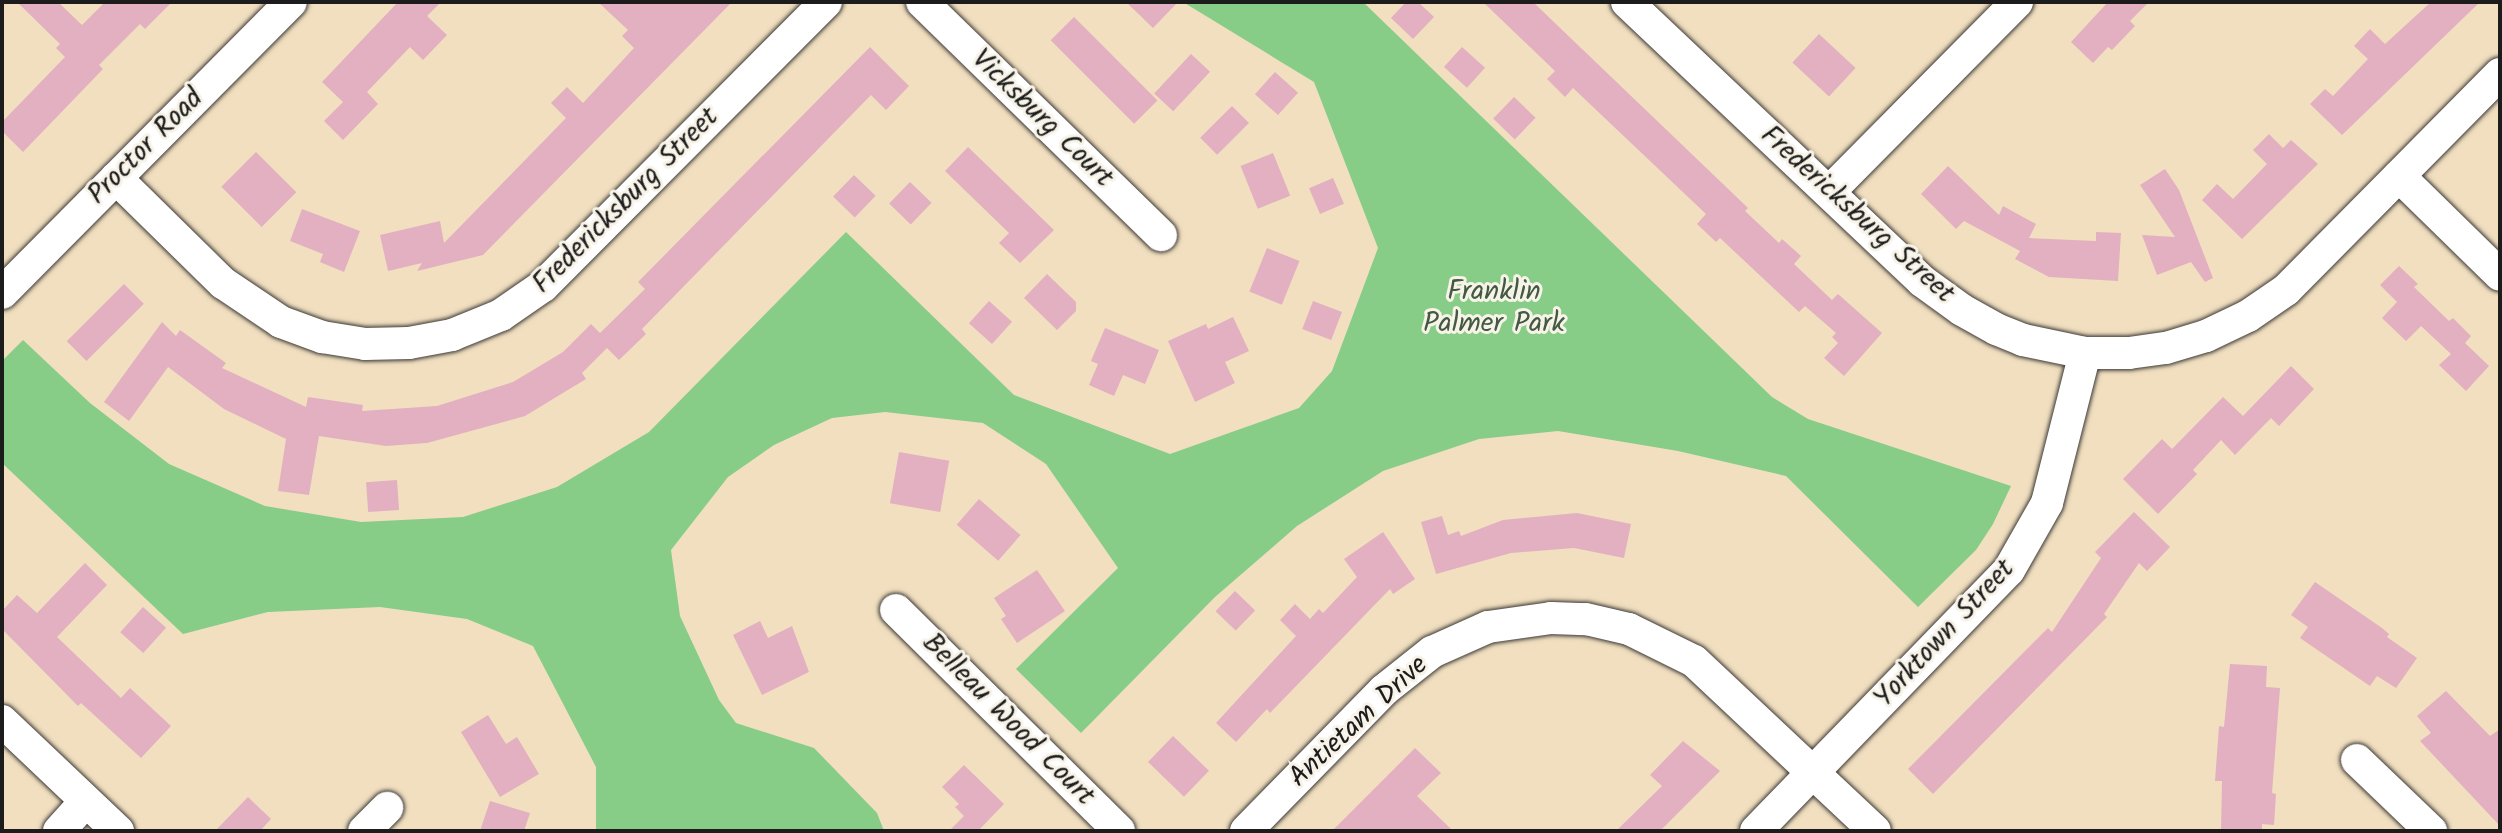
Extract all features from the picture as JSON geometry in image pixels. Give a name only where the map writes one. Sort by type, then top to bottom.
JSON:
[{"type":"street","name":"Proctor Road","points":[[2,293],[291,2]]},
{"type":"street","name":"Fredericksburg Street","points":[[116,178],[223,283],[281,322],[322,337],[365,344],[409,343],[452,335],[501,315],[543,286],[826,2]]},
{"type":"street","name":"Vicksburg Court","points":[[922,2],[1161,235]]},
{"type":"street","name":"Fredericksburg Street","points":[[1627,2],[1922,281],[1962,310],[2023,340],[2085,353],[2129,353],[2166,348],[2206,336],[2248,316],[2286,290],[2500,74]]},
{"type":"street","points":[[1830,191],[2017,2]]},
{"type":"street","points":[[2399,176],[2500,275]]},
{"type":"street","name":"Yorktown Street","points":[[1756,831],[2009,570],[2035,530],[2047,503],[2085,353]]},
{"type":"street","name":"Belleau Wood Court","points":[[896,610],[1119,831]]},
{"type":"street","name":"Antietam Drive","points":[[1246,831],[1404,672],[1456,640],[1514,622],[1586,619],[1629,629],[1663,643],[1714,677],[1875,831]]},
{"type":"street","points":[[2,721],[118,831]]},
{"type":"street","points":[[2357,760],[2431,831]]},
{"type":"street","points":[[59,831],[86,801]]},
{"type":"street","points":[[364,831],[387,808]]},
{"type":"green space","name":"Franklin Palmer Park","points":[[1183,2],[1363,2],[1772,397],[1808,419],[2011,486],[1993,524],[1976,550],[1918,607],[1786,476],[1678,451],[1558,431],[1479,439],[1383,471],[1297,526],[1215,597],[1081,733],[1016,669],[1118,568],[1046,464],[983,423],[885,412],[832,418],[774,445],[728,477],[671,550],[680,616],[719,700],[736,723],[814,748],[877,813],[884,831],[596,831],[596,767],[533,646],[467,619],[380,607],[268,612],[183,634],[2,463],[2,361],[23,340],[90,403],[169,464],[265,506],[361,522],[463,517],[557,487],[649,432],[846,232],[1014,395],[1170,454],[1299,408],[1332,371],[1378,248],[1314,82]]},
{"type":"building","points":[[17,2],[58,2],[82,25],[105,2],[172,2],[145,29],[140,24],[99,65],[103,69],[23,152],[2,131],[2,122],[65,57],[56,48],[60,44]]},
{"type":"building","points":[[398,2],[441,2],[427,16],[447,35],[423,60],[410,47],[367,92],[378,104],[343,140],[324,121],[343,102],[322,82]]},
{"type":"building","points":[[598,2],[732,2],[483,255],[417,271],[422,263],[388,271],[380,235],[440,221],[444,243],[566,118],[551,103],[567,87],[583,103],[634,48],[622,36],[628,30]]},
{"type":"building","points":[[1126,2],[1178,2],[1153,28]]},
{"type":"building","points":[[1406,2],[1418,2],[1434,17],[1413,39],[1391,18]]},
{"type":"building","points":[[1483,2],[1533,2],[1748,208],[1745,211],[1779,243],[1782,239],[1801,256],[1794,264],[1832,300],[1838,294],[1882,333],[1844,376],[1824,358],[1838,343],[1832,337],[1836,333],[1805,306],[1799,312],[1720,238],[1716,242],[1697,224],[1706,214],[1573,88],[1565,97],[1547,79],[1555,71]]},
{"type":"building","points":[[2108,2],[2149,2],[2130,21],[2135,26],[2112,50],[2108,47],[2093,63],[2071,42]]},
{"type":"building","points":[[2431,2],[2480,2],[2342,135],[2310,104],[2325,89],[2333,96],[2368,59],[2354,46],[2370,29],[2385,44]]},
{"type":"building","points":[[1074,17],[1157,100],[1134,124],[1051,40]]},
{"type":"building","points":[[1819,34],[1856,68],[1829,97],[1792,63]]},
{"type":"building","points":[[870,47],[909,86],[886,110],[871,95],[642,329],[646,334],[619,360],[607,348],[582,373],[586,379],[525,416],[427,443],[386,446],[319,436],[309,495],[278,491],[286,439],[224,409],[168,367],[129,421],[104,402],[162,322],[176,336],[180,330],[226,363],[222,368],[306,407],[308,397],[363,405],[362,411],[437,406],[513,382],[563,352],[591,324],[600,333],[645,289],[638,282]]},
{"type":"building","points":[[1462,47],[1485,68],[1467,88],[1444,67]]},
{"type":"building","points":[[1191,54],[1210,72],[1173,111],[1154,93]]},
{"type":"building","points":[[1275,72],[1298,93],[1278,115],[1255,94]]},
{"type":"building","points":[[1514,97],[1536,118],[1515,139],[1493,119]]},
{"type":"building","points":[[1232,106],[1249,123],[1217,155],[1200,138]]},
{"type":"building","points":[[2269,134],[2283,148],[2291,140],[2318,164],[2242,239],[2202,200],[2217,184],[2233,199],[2267,164],[2253,150]]},
{"type":"building","points":[[968,147],[1054,230],[1020,263],[999,243],[1009,233],[945,171]]},
{"type":"building","points":[[256,152],[296,192],[262,227],[221,187]]},
{"type":"building","points":[[1273,153],[1290,196],[1258,209],[1241,166]]},
{"type":"building","points":[[1948,166],[1999,215],[2003,206],[2036,224],[2029,238],[2096,241],[2096,232],[2121,233],[2118,281],[2049,277],[2015,259],[2020,251],[1964,221],[1956,229],[1921,194]]},
{"type":"building","points":[[2165,169],[2179,190],[2213,278],[2205,282],[2191,262],[2157,275],[2142,235],[2175,237],[2140,185]]},
{"type":"building","points":[[854,175],[876,196],[855,217],[833,197]]},
{"type":"building","points":[[1333,178],[1344,204],[1320,214],[1309,188]]},
{"type":"building","points":[[910,182],[932,203],[911,224],[889,204]]},
{"type":"building","points":[[302,209],[360,231],[344,272],[320,262],[323,254],[290,241]]},
{"type":"building","points":[[1267,248],[1299,261],[1282,305],[1249,292]]},
{"type":"building","points":[[2399,266],[2418,284],[2414,287],[2449,321],[2453,318],[2471,336],[2465,343],[2489,366],[2466,391],[2439,365],[2451,354],[2421,326],[2406,341],[2382,318],[2397,302],[2380,285]]},
{"type":"building","points":[[1047,274],[1076,302],[1076,311],[1057,330],[1024,298]]},
{"type":"building","points":[[124,284],[144,304],[87,361],[67,341]]},
{"type":"building","points":[[989,301],[1012,322],[992,344],[969,323]]},
{"type":"building","points":[[1313,301],[1342,312],[1331,340],[1302,329]]},
{"type":"building","points":[[1233,317],[1249,351],[1225,362],[1235,383],[1195,402],[1168,341],[1206,324],[1208,329]]},
{"type":"building","points":[[1105,328],[1159,350],[1145,384],[1123,375],[1114,396],[1089,385],[1098,364],[1091,361]]},
{"type":"building","points":[[2291,366],[2314,389],[2279,426],[2271,418],[2235,455],[2221,440],[2193,470],[2197,474],[2158,514],[2123,479],[2162,439],[2172,449],[2223,397],[2243,416]]},
{"type":"building","points":[[899,452],[949,461],[940,512],[890,503]]},
{"type":"building","points":[[397,480],[399,510],[368,512],[366,482]]},
{"type":"building","points":[[979,499],[1021,535],[998,561],[957,525]]},
{"type":"building","points":[[2134,512],[2170,547],[2147,571],[2139,563],[2104,614],[2107,617],[1933,794],[1908,769],[2048,628],[2052,632],[2101,558],[2095,552]]},
{"type":"building","points":[[1577,513],[1631,524],[1624,558],[1574,548],[1511,553],[1436,574],[1421,522],[1442,516],[1448,535],[1459,531],[1461,536],[1503,520]]},
{"type":"building","points":[[1383,532],[1415,579],[1393,594],[1390,589],[1270,713],[1267,709],[1236,742],[1216,723],[1296,636],[1280,620],[1295,604],[1310,619],[1319,609],[1323,613],[1357,577],[1344,559]]},
{"type":"building","points":[[85,563],[107,585],[57,637],[121,698],[130,688],[171,726],[141,758],[81,703],[78,706],[2,629],[2,611],[17,595],[37,613]]},
{"type":"building","points":[[1037,570],[1065,611],[1017,643],[1001,619],[1006,616],[994,598]]},
{"type":"building","points":[[2315,582],[2382,628],[2389,634],[2387,637],[2417,658],[2396,688],[2377,676],[2370,686],[2300,638],[2308,627],[2291,615]]},
{"type":"building","points":[[1235,591],[1255,610],[1236,631],[1216,611]]},
{"type":"building","points":[[143,607],[166,628],[143,653],[120,632]]},
{"type":"building","points":[[760,621],[768,638],[792,626],[809,672],[762,695],[733,635]]},
{"type":"building","points":[[2230,664],[2267,666],[2266,687],[2280,688],[2272,793],[2276,794],[2274,825],[2262,824],[2262,831],[2221,831],[2222,781],[2215,781],[2219,726],[2224,727]]},
{"type":"building","points":[[2446,691],[2490,736],[2500,729],[2500,826],[2420,741],[2431,733],[2417,716]]},
{"type":"building","points":[[488,715],[506,744],[517,737],[539,774],[500,797],[461,732]]},
{"type":"building","points":[[1173,736],[1209,771],[1184,797],[1148,762]]},
{"type":"building","points":[[1683,741],[1720,771],[1660,831],[1616,831],[1662,786],[1650,775]]},
{"type":"building","points":[[1415,748],[1441,773],[1417,796],[1453,831],[1332,831]]},
{"type":"building","points":[[964,765],[1004,804],[978,831],[949,831],[964,816],[955,807],[959,804],[942,787]]},
{"type":"building","points":[[248,797],[271,819],[260,831],[215,831]]},
{"type":"building","points":[[490,801],[530,813],[524,831],[480,831]]}]
